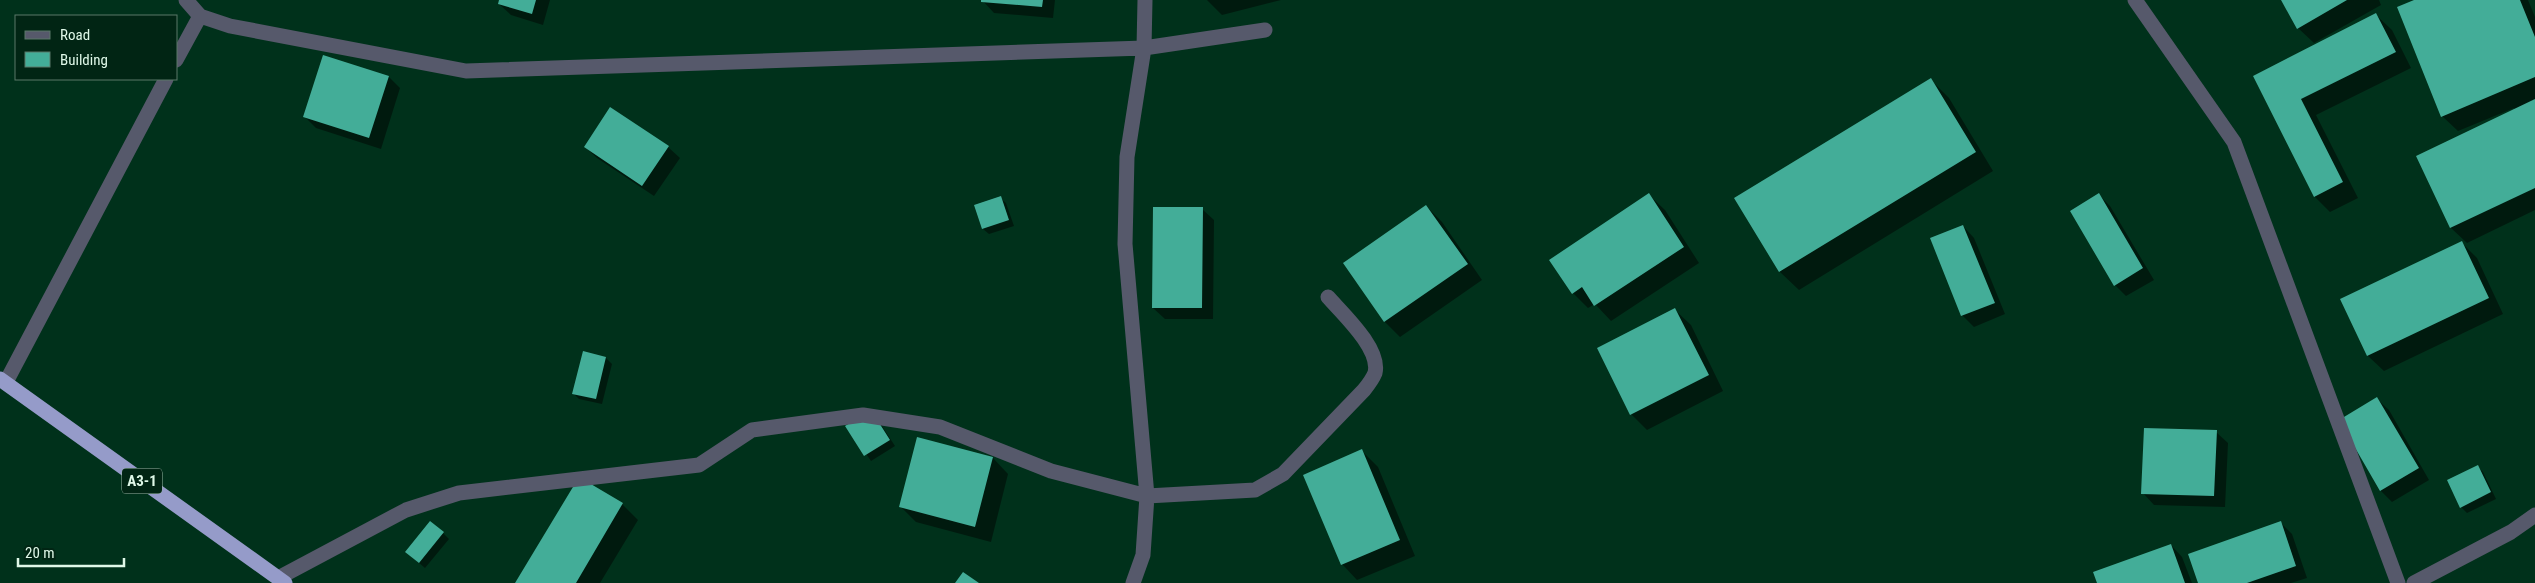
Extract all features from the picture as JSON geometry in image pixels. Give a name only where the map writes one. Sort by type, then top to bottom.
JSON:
[{"type":"highway","name":"A3-1","points":[[3,380],[281,581]]},
{"type":"street","points":[[186,0],[200,16],[230,26],[466,71],[1144,48],[1265,30]]},
{"type":"street","points":[[1133,583],[1143,555],[1146,496],[1125,244],[1127,157],[1144,48],[1145,0]]},
{"type":"street","points":[[2135,0],[2234,142],[2398,583]]},
{"type":"street","points":[[178,56],[200,16]]},
{"type":"street","points":[[3,380],[165,80]]},
{"type":"street","points":[[281,581],[406,510],[459,493],[699,465],[752,430],[863,415],[940,427],[1050,471],[1146,496],[1254,490],[1283,474],[1364,390],[1375,373],[1375,358],[1368,344],[1328,297]]},
{"type":"street","points":[[2414,583],[2511,532],[2535,515]]},
{"type":"building","points":[[499,0],[536,0],[532,14],[498,4]]},
{"type":"building","points":[[981,0],[1043,0],[1042,7],[981,2]]},
{"type":"building","points":[[2281,0],[2347,0],[2297,29]]},
{"type":"building","points":[[2414,0],[2520,0],[2535,37],[2535,77],[2441,117],[2397,7]]},
{"type":"building","points":[[2376,13],[2396,52],[2301,99],[2343,182],[2314,197],[2253,76]]},
{"type":"building","points":[[323,55],[389,76],[369,138],[303,117]]},
{"type":"building","points":[[1931,78],[1976,152],[1779,272],[1734,198]]},
{"type":"building","points":[[2535,99],[2535,188],[2450,228],[2416,156]]},
{"type":"building","points":[[610,107],[669,146],[642,186],[584,147]]},
{"type":"building","points":[[1649,193],[1684,247],[1594,306],[1582,287],[1572,294],[1549,260]]},
{"type":"building","points":[[2099,193],[2143,268],[2114,286],[2070,211]]},
{"type":"building","points":[[1001,196],[1009,220],[982,229],[974,205]]},
{"type":"building","points":[[1426,205],[1468,264],[1384,322],[1343,263]]},
{"type":"building","points":[[1153,207],[1203,207],[1202,308],[1152,308]]},
{"type":"building","points":[[1963,225],[1995,303],[1961,316],[1930,238]]},
{"type":"building","points":[[2462,241],[2489,298],[2367,356],[2340,299]]},
{"type":"building","points":[[1675,308],[1709,375],[1630,415],[1597,348]]},
{"type":"building","points":[[583,351],[606,357],[596,399],[572,394]]},
{"type":"building","points":[[2377,397],[2419,468],[2380,491],[2339,420]]},
{"type":"building","points":[[871,410],[890,440],[864,456],[845,426]]},
{"type":"building","points":[[2144,428],[2217,430],[2214,496],[2141,494]]},
{"type":"building","points":[[917,437],[993,457],[975,527],[899,507]]},
{"type":"building","points":[[1362,449],[1400,540],[1341,565],[1303,475]]},
{"type":"building","points":[[2478,465],[2491,492],[2460,508],[2447,480]]},
{"type":"building","points":[[579,477],[623,503],[576,583],[515,583]]},
{"type":"building","points":[[430,521],[444,532],[419,563],[405,552]]},
{"type":"building","points":[[2281,521],[2296,566],[2247,583],[2198,583],[2188,554]]},
{"type":"building","points":[[2171,544],[2185,583],[2097,583],[2093,572]]},
{"type":"building","points":[[963,572],[979,583],[955,583]]}]
